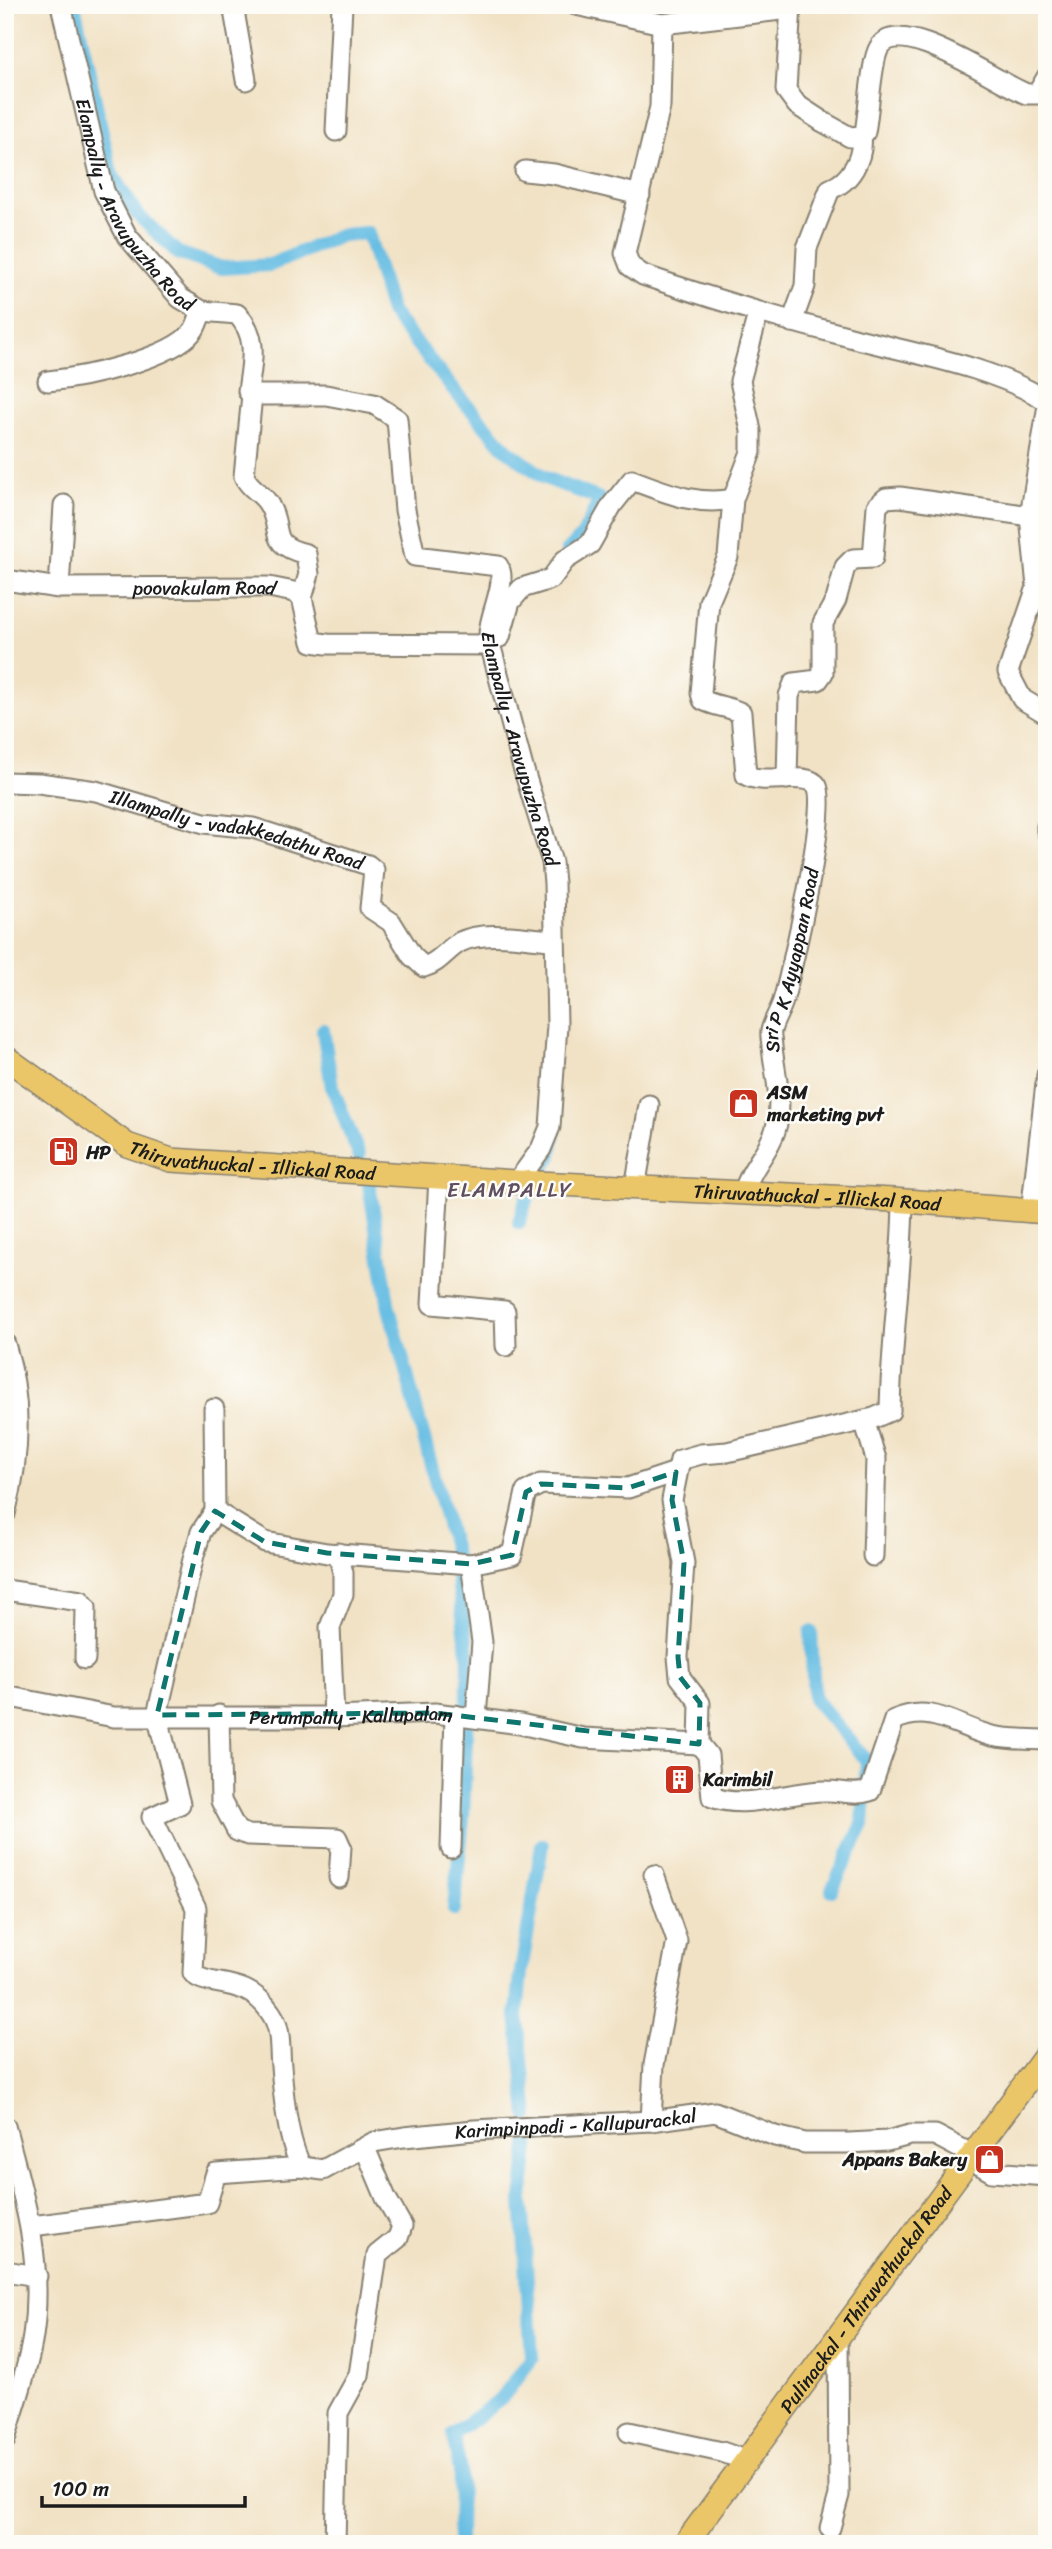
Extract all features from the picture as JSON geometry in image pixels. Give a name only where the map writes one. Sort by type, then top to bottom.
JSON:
[{"type":"main road","name":"Thiruvathuckal - Illickal Road","points":[[5,1057],[127,1145],[146,1154],[171,1160],[439,1178],[903,1201],[1039,1212]]},
{"type":"main road","name":"Pulinackal - Thiruvathuckal Road","points":[[685,2544],[1047,2054]]},
{"type":"street","name":"Elampally - Aravupuzha Road","points":[[61,5],[104,191],[127,236],[180,298],[202,311],[237,314],[249,326],[252,339],[248,391],[252,395],[327,395],[374,404],[397,419],[405,509],[415,556],[498,566],[501,570],[503,578],[488,626],[522,764],[552,862],[557,1025],[550,1127],[530,1183]]},
{"type":"street","points":[[233,5],[246,80]]},
{"type":"street","points":[[336,131],[342,5]]},
{"type":"street","points":[[576,5],[662,24],[791,7],[785,82],[789,96],[823,122],[850,137],[861,136]]},
{"type":"street","points":[[662,24],[660,107],[625,253],[629,266],[643,275],[758,314],[935,359],[1026,387],[1047,401]]},
{"type":"street","points":[[792,322],[805,286],[807,248],[822,204],[830,190],[841,185],[854,167],[862,148],[861,136],[867,125],[877,51],[885,39],[895,36],[921,41],[1027,94],[1037,94],[1047,77]]},
{"type":"street","points":[[525,171],[554,174],[640,195]]},
{"type":"street","points":[[48,381],[117,369],[172,346],[192,332],[202,311]]},
{"type":"street","points":[[493,640],[510,602],[522,588],[551,579],[565,560],[590,544],[612,505],[632,480],[687,500],[710,504],[733,499],[751,452],[751,431],[740,381],[758,314]]},
{"type":"street","points":[[252,395],[244,476],[249,488],[270,506],[277,538],[287,549],[306,554],[309,574],[302,598]]},
{"type":"street","points":[[1047,411],[1030,516],[1037,587],[1008,675],[1022,699],[1047,714]]},
{"type":"street","points":[[787,779],[789,696],[794,683],[818,680],[823,673],[823,623],[836,600],[845,567],[853,559],[873,558],[877,506],[886,498],[900,498],[1030,516]]},
{"type":"street","name":"Sri P K Ayyappan Road","points":[[733,499],[727,557],[709,602],[701,693],[703,700],[714,706],[733,708],[741,713],[743,766],[746,775],[751,778],[813,782],[818,788],[815,846],[782,1003],[770,1032],[779,1095],[775,1133],[748,1175],[744,1192]]},
{"type":"street","points":[[59,587],[64,505]]},
{"type":"street","name":"poovakulam Road","points":[[5,580],[59,587],[269,587],[294,592],[302,598],[312,642],[493,640]]},
{"type":"street","name":"Illampally - vadakkedathu Road","points":[[5,782],[39,783],[96,791],[204,823],[253,828],[368,865],[374,870],[370,908],[391,922],[412,957],[424,967],[433,965],[461,941],[479,936],[554,940]]},
{"type":"street","points":[[1039,1212],[1047,1075]]},
{"type":"street","points":[[635,1188],[649,1105]]},
{"type":"street","points":[[439,1178],[432,1304],[505,1311],[506,1346]]},
{"type":"street","points":[[903,1201],[902,1266],[891,1364],[890,1411],[864,1420],[727,1452],[701,1454],[680,1460],[672,1500],[684,1563],[678,1657],[680,1678],[699,1703],[698,1744],[708,1755],[712,1797],[723,1802],[770,1799],[828,1790],[857,1795],[870,1791],[894,1720],[909,1713],[923,1712],[993,1736],[1047,1740]]},
{"type":"street","points":[[5,1344],[12,1365],[12,1425],[18,1462],[5,1514]]},
{"type":"street","points":[[214,1409],[215,1511],[201,1532],[194,1555],[157,1715],[180,1804],[152,1817],[197,1908],[193,1973],[203,1980],[237,1984],[252,1992],[275,2018],[280,2037],[283,2094],[302,2167]]},
{"type":"street","points":[[864,1420],[876,1459],[873,1556]]},
{"type":"street","points":[[215,1511],[265,1542],[338,1553],[460,1563],[512,1555],[526,1492],[541,1484],[628,1488],[676,1472]]},
{"type":"street","points":[[334,1717],[330,1627],[343,1594],[343,1573],[338,1553]]},
{"type":"street","points":[[460,1563],[482,1642],[476,1717]]},
{"type":"street","points":[[5,1590],[81,1601],[86,1606],[85,1659]]},
{"type":"street","name":"Perumpally - Kallupalam","points":[[5,1696],[137,1719],[157,1715],[334,1717],[418,1713],[476,1717],[583,1738],[698,1744]]},
{"type":"street","points":[[219,1715],[221,1801],[237,1831],[248,1835],[337,1838],[341,1847],[340,1878]]},
{"type":"street","points":[[451,1848],[455,1715]]},
{"type":"street","points":[[651,2121],[654,2065],[677,1941],[654,1875]]},
{"type":"street","name":"Karimpinpadi - Kallupurackal","points":[[32,2225],[207,2203],[216,2173],[302,2167],[323,2170],[386,2139],[474,2130],[651,2121],[715,2112],[775,2136],[805,2143],[887,2141],[910,2135],[935,2135],[992,2172],[1047,2176]]},
{"type":"street","points":[[5,2126],[32,2225],[37,2276],[33,2339],[5,2440]]},
{"type":"street","points":[[335,2544],[338,2413],[359,2375],[377,2255],[398,2238],[402,2226],[386,2198],[365,2148]]},
{"type":"street","points":[[5,2271],[37,2276]]},
{"type":"street","points":[[830,2528],[839,2495],[838,2335]]},
{"type":"street","points":[[629,2432],[722,2452],[745,2460]]},
{"type":"highlighted area","points":[[676,1472],[672,1500],[684,1563],[678,1657],[680,1677],[700,1703],[699,1744],[435,1713],[157,1715],[201,1532],[215,1511],[265,1542],[327,1553],[471,1564],[512,1555],[526,1492],[541,1484],[628,1488]]},
{"type":"waterway","points":[[74,5],[111,173],[136,213],[178,253],[222,268],[270,265],[342,235],[368,233],[391,312],[453,389],[507,450],[545,478],[600,499],[583,535],[567,552]]},
{"type":"waterway","points":[[323,1030],[332,1087],[359,1155]]},
{"type":"waterway","points":[[519,1223],[526,1200],[551,1155],[555,1127]]},
{"type":"waterway","points":[[368,1178],[389,1308],[454,1550],[469,1660],[463,1816],[454,1909]]},
{"type":"waterway","points":[[811,1632],[814,1699],[867,1761],[863,1824],[832,1890]]},
{"type":"waterway","points":[[528,2116],[517,2015],[521,1972],[542,1845]]},
{"type":"waterway","points":[[459,2542],[460,2471],[453,2434],[501,2399],[532,2358],[522,2199],[529,2138]]},
{"type":"place","name":"ASM marketing pvt","points":[[744,1103]]},
{"type":"place","name":"HP","points":[[63,1152]]},
{"type":"place","name":"Karimbil","points":[[680,1779]]},
{"type":"place","name":"Appans Bakery","points":[[990,2159]]},
{"type":"district","name":"ELAMPALLY","points":[[510,1190]]}]
